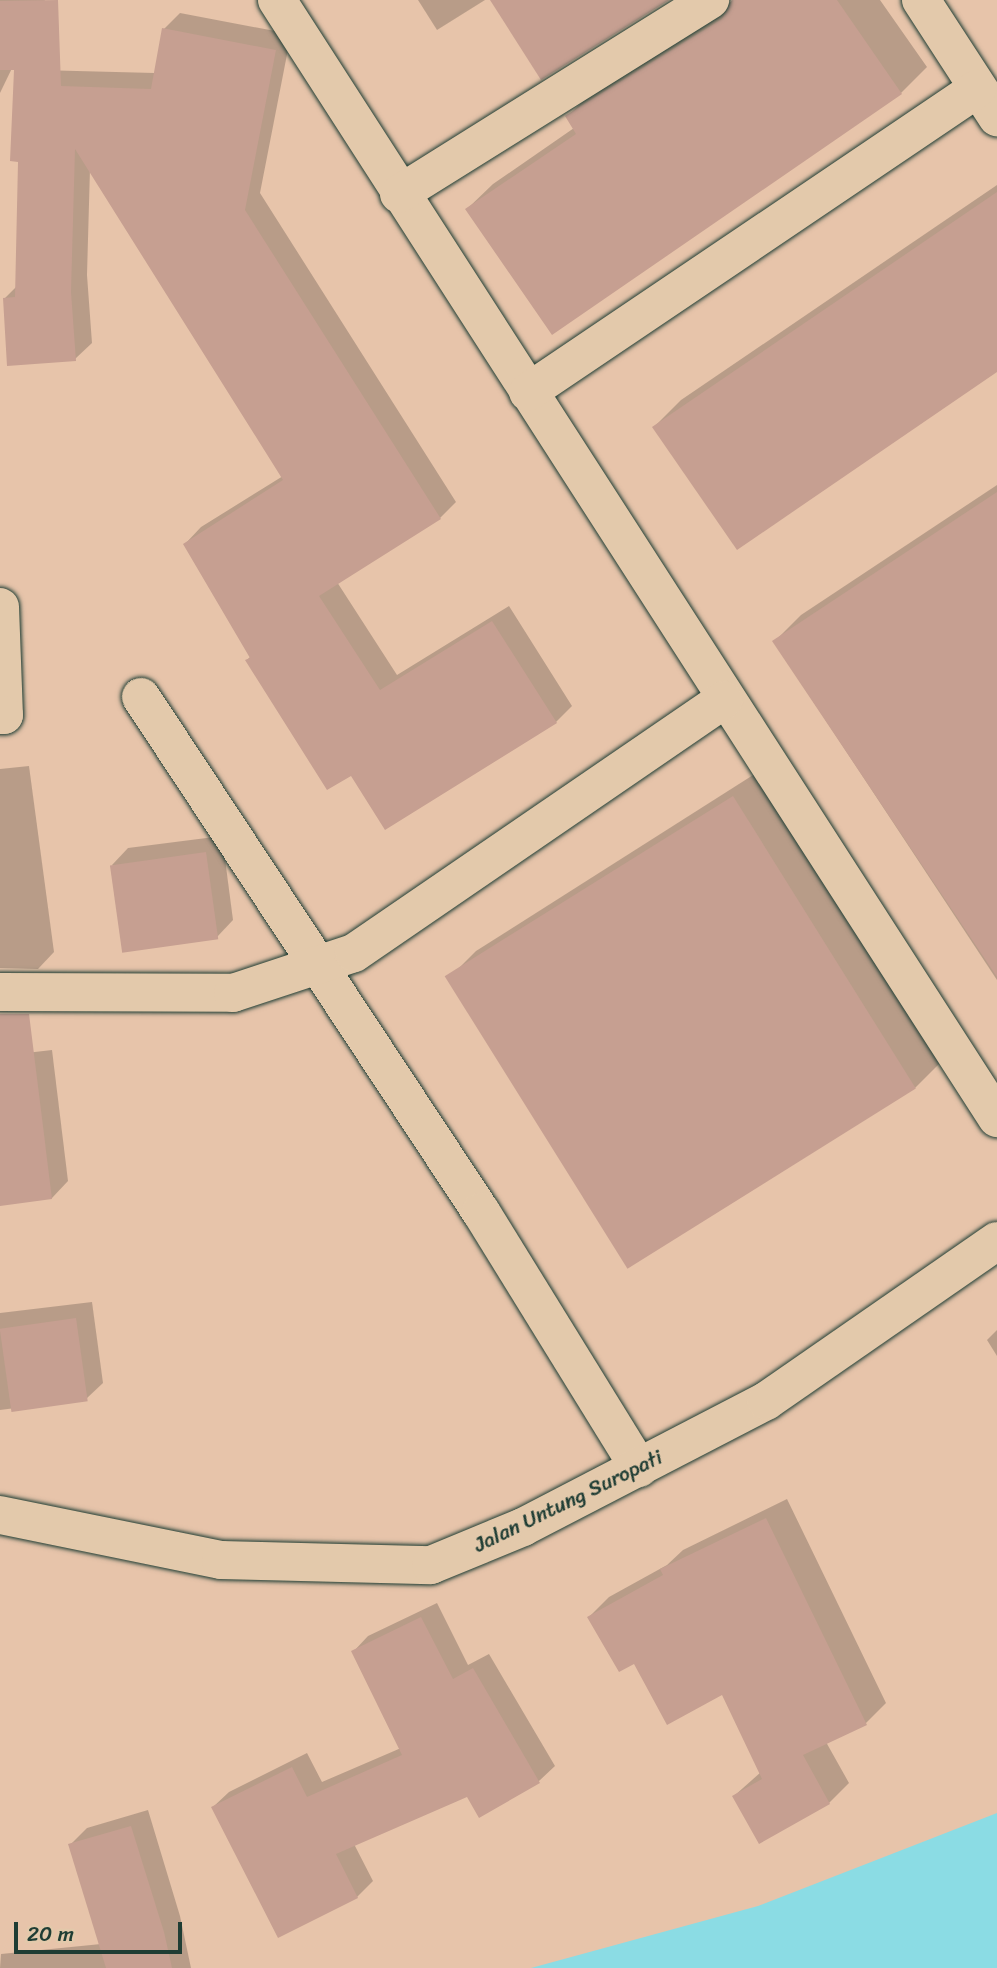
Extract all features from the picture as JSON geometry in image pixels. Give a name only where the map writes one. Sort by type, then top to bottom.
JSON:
[{"type":"street","points":[[277,0],[399,194],[641,562],[724,700],[997,1118]]},
{"type":"street","points":[[399,194],[710,0]]},
{"type":"street","points":[[528,392],[987,103],[921,0]]},
{"type":"street","points":[[0,607],[4,715],[0,715]]},
{"type":"street","points":[[141,697],[481,1213],[639,1468]]},
{"type":"street","points":[[0,992],[233,993],[354,953],[724,700]]},
{"type":"street","name":"Jalan Untung Suropati","points":[[0,1515],[221,1560],[431,1565],[523,1527],[766,1401],[997,1241]]},
{"type":"water","points":[[997,1813],[997,1968],[531,1968],[758,1906]]},
{"type":"building","points":[[58,0],[61,86],[151,89],[162,28],[276,50],[245,210],[441,519],[319,596],[380,690],[492,621],[557,723],[385,830],[351,776],[327,790],[245,660],[250,658],[183,544],[283,480],[75,149],[71,292],[76,361],[7,366],[3,298],[15,297],[18,162],[10,161],[14,70],[0,70],[0,1]]},
{"type":"building","points":[[490,0],[669,0],[541,80]]},
{"type":"building","points":[[732,0],[837,0],[902,94],[552,335],[465,209],[576,134],[565,116],[722,19]]},
{"type":"building","points":[[997,192],[997,372],[737,550],[652,427]]},
{"type":"building","points":[[997,492],[997,977],[772,641]]},
{"type":"building","points":[[733,796],[916,1089],[627,1269],[445,976]]},
{"type":"building","points":[[206,852],[218,939],[122,953],[110,865]]},
{"type":"building","points":[[0,1014],[29,1014],[52,1199],[0,1206]]},
{"type":"building","points":[[76,1318],[88,1401],[11,1412],[0,1329]]},
{"type":"building","points":[[766,1518],[867,1725],[803,1755],[830,1804],[759,1844],[732,1796],[762,1779],[722,1695],[667,1725],[634,1664],[619,1672],[587,1617],[663,1575],[660,1569]]},
{"type":"building","points":[[421,1617],[453,1679],[473,1668],[540,1783],[479,1818],[467,1797],[336,1854],[358,1898],[278,1938],[211,1807],[292,1767],[307,1797],[402,1755],[351,1651]]},
{"type":"building","points":[[131,1826],[164,1932],[172,1968],[106,1968],[68,1844]]}]
